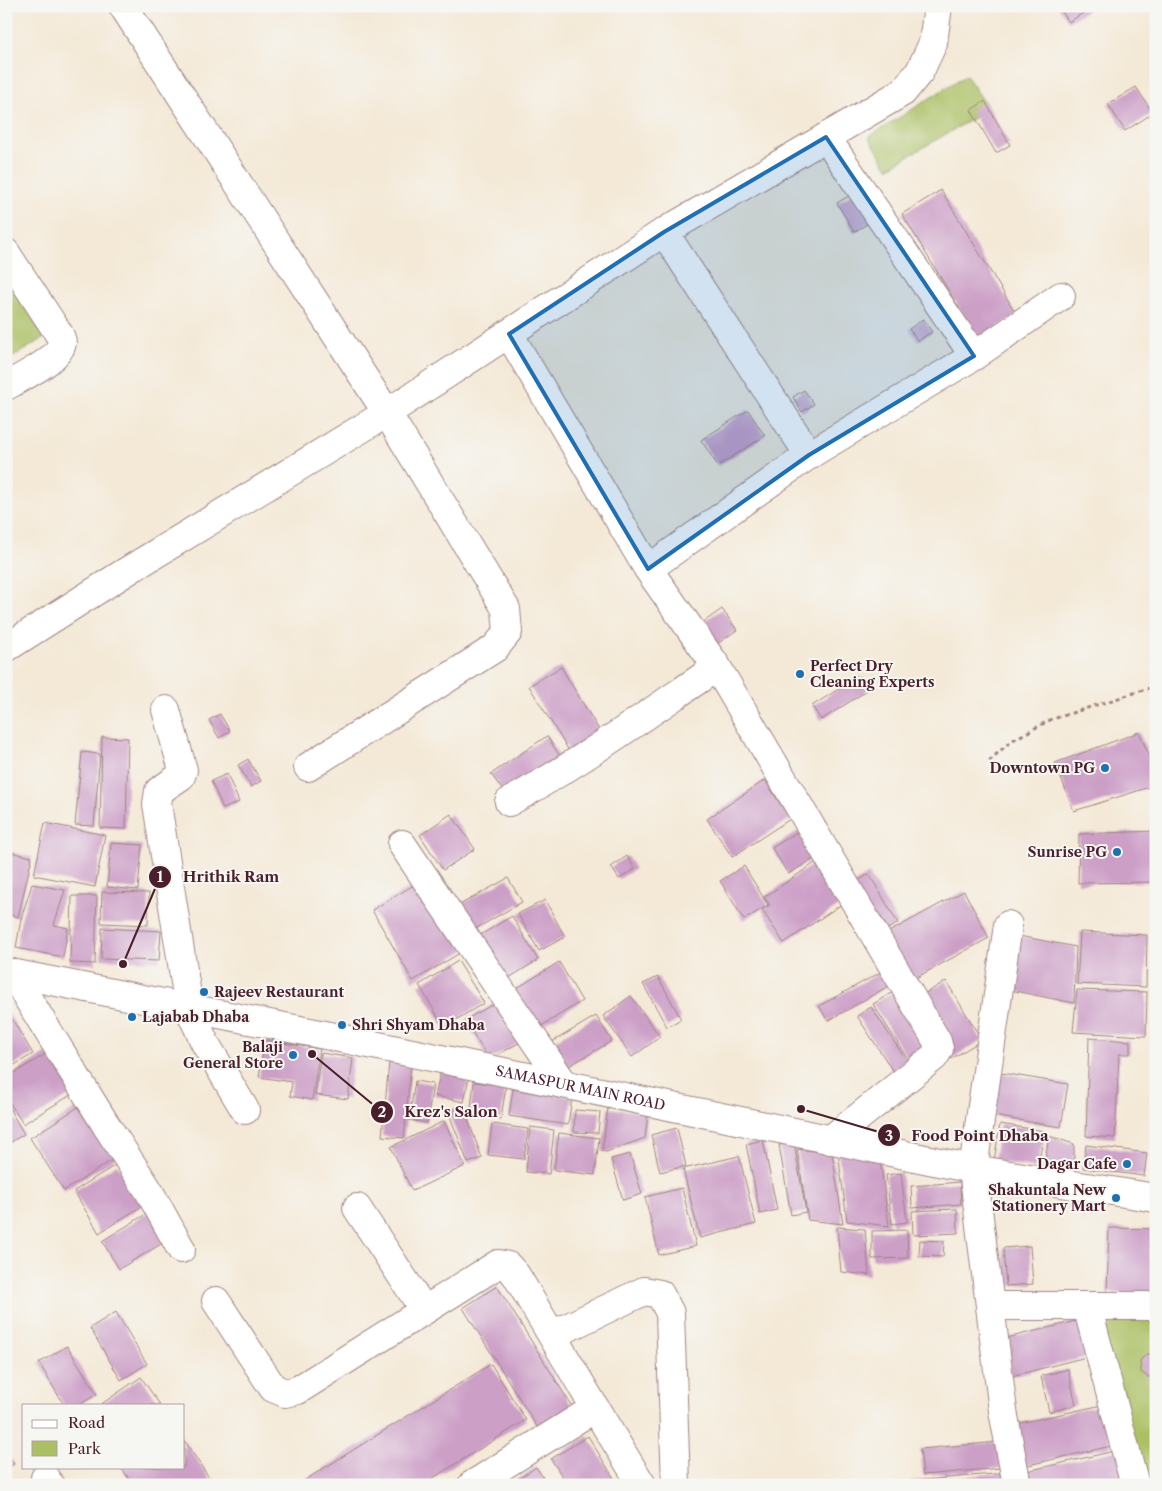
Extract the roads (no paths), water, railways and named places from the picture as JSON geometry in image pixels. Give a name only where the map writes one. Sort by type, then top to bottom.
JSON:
[{"type":"street","points":[[123,6],[387,412],[506,609],[508,632],[495,648],[308,767]]},
{"type":"street","points":[[6,648],[124,573],[387,412],[664,232],[904,92],[920,71],[933,43],[938,6]]},
{"type":"street","points":[[826,137],[974,356]]},
{"type":"street","points":[[664,232],[809,456]]},
{"type":"street","points":[[6,253],[57,330],[62,342],[60,348],[47,362],[6,386]]},
{"type":"street","points":[[648,569],[809,456],[974,356],[1061,296]]},
{"type":"street","points":[[509,334],[648,569],[717,667],[937,1041],[939,1050],[934,1057],[830,1140]]},
{"type":"street","points":[[509,802],[555,776],[717,667]]},
{"type":"street","points":[[166,710],[184,770],[181,776],[159,791],[157,804],[189,1008],[205,1044],[245,1110]]},
{"type":"street","points":[[402,844],[564,1084]]},
{"type":"street","points":[[1008,925],[973,1169],[1003,1410],[1018,1485]]},
{"type":"street","points":[[9,972],[149,1191],[181,1249]]},
{"type":"street","name":"SAMASPUR MAIN ROAD","points":[[9,972],[973,1169],[1156,1198]]},
{"type":"street","points":[[357,1208],[424,1310]]},
{"type":"street","points":[[216,1301],[273,1388],[285,1393],[298,1390],[498,1264],[508,1266],[516,1275],[594,1408],[642,1485]]},
{"type":"street","points":[[552,1336],[644,1291],[660,1294],[670,1313],[676,1485]]},
{"type":"street","points":[[990,1306],[1156,1306]]},
{"type":"street","points":[[1088,1306],[1135,1485]]},
{"type":"street","points":[[472,1485],[594,1408]]},
{"type":"place","name":"Perfect Dry Cleaning Experts","points":[[800,674]]},
{"type":"place","name":"Downtown PG","points":[[1105,768]]},
{"type":"place","name":"Sunrise PG","points":[[1117,852]]},
{"type":"place","name":"Hrithik Ram","points":[[123,964]]},
{"type":"place","name":"Rajeev Restaurant","points":[[204,992]]},
{"type":"place","name":"Lajabab Dhaba","points":[[132,1017]]},
{"type":"place","name":"Shri Shyam Dhaba","points":[[342,1025]]},
{"type":"place","name":"Krez's Salon","points":[[312,1054]]},
{"type":"place","name":"Balaji General Store","points":[[293,1055]]},
{"type":"place","name":"Food Point Dhaba","points":[[801,1109]]},
{"type":"place","name":"Dagar Cafe","points":[[1127,1164]]},
{"type":"place","name":"Shakuntala New Stationery Mart","points":[[1116,1198]]}]
